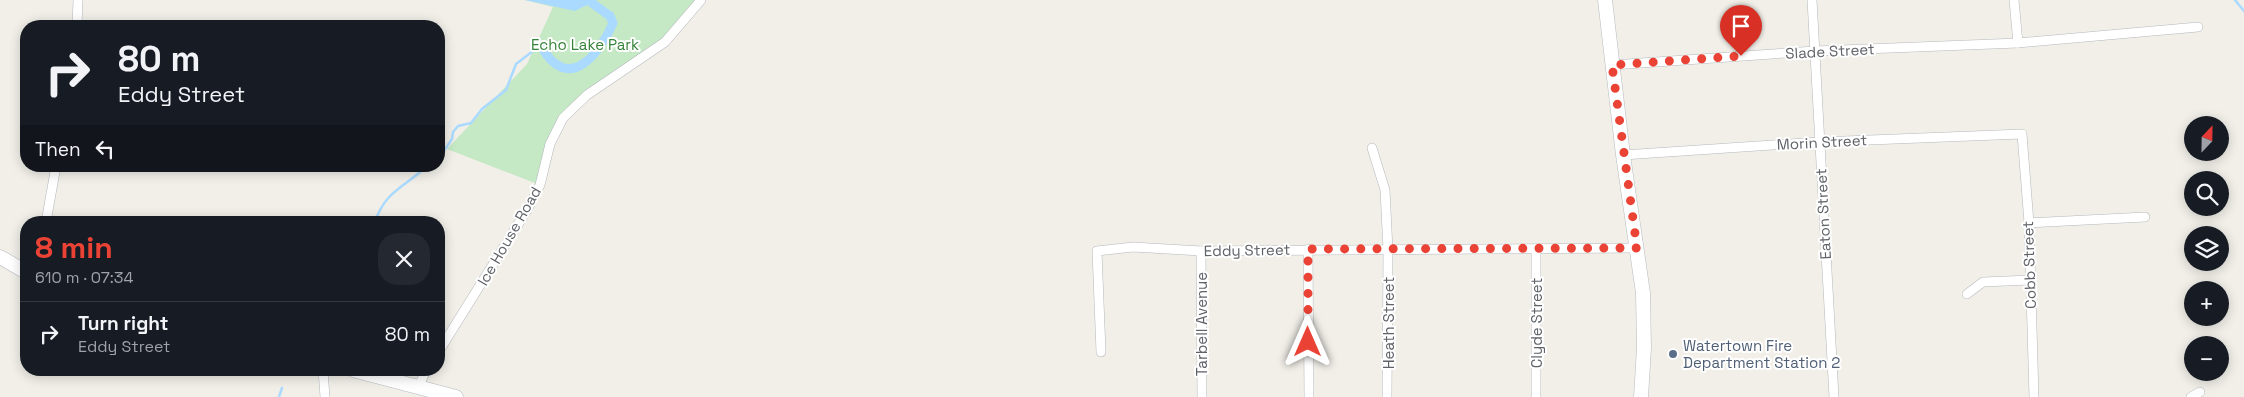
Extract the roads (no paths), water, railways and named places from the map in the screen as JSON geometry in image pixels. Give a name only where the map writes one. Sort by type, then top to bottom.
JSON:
[{"type":"main road","points":[[1605,0],[1622,155],[1637,248],[1642,293],[1644,348],[1641,397]]},
{"type":"main road","points":[[0,257],[20,269]]},
{"type":"main road","points":[[377,376],[456,397]]},
{"type":"street","points":[[77,20],[78,0]]},
{"type":"street","name":"Ice House Road","points":[[445,341],[528,210],[540,185],[550,144],[563,118],[587,95],[665,42],[701,0]]},
{"type":"street","name":"Eaton Street","points":[[1812,0],[1834,397]]},
{"type":"street","points":[[2014,0],[2018,42]]},
{"type":"street","name":"Slade Street","points":[[1612,65],[1815,51],[2018,42],[2198,27]]},
{"type":"street","name":"Morin Street","points":[[1622,155],[1819,142],[2022,134]]},
{"type":"street","name":"Cobb Street","points":[[2022,134],[2029,223],[2034,397]]},
{"type":"street","name":"Heath Street","points":[[1372,148],[1385,190],[1388,250],[1387,397]]},
{"type":"street","points":[[47,216],[55,172]]},
{"type":"street","points":[[2029,223],[2145,217]]},
{"type":"street","name":"Eddy Street","points":[[1101,352],[1098,251],[1133,247],[1201,251],[1637,248]]},
{"type":"street","points":[[1308,249],[1309,397]]},
{"type":"street","name":"Clyde Street","points":[[1536,249],[1536,397]]},
{"type":"street","name":"Tarbell Avenue","points":[[1201,251],[1202,397]]},
{"type":"street","points":[[1967,294],[1983,282],[2030,280]]},
{"type":"street","points":[[323,376],[325,397]]},
{"type":"street","points":[[419,386],[423,376]]},
{"type":"street","points":[[2191,397],[2200,392]]},
{"type":"water","points":[[525,0],[597,0],[575,11]]},
{"type":"waterway","points":[[2235,0],[2244,11]]},
{"type":"waterway","points":[[541,46],[551,60],[562,67],[572,69],[582,65],[599,47],[613,23],[610,16],[592,3]]},
{"type":"waterway","points":[[445,149],[458,126],[471,123],[482,109],[506,90],[516,64],[533,51],[550,42]]},
{"type":"waterway","points":[[377,216],[390,196],[420,172]]},
{"type":"waterway","points":[[279,397],[282,388]]},
{"type":"place","name":"Watertown Fire Department Station 2","points":[[1673,354]]},
{"type":"park label","name":"Echo Lake Park","points":[[585,44]]}]
